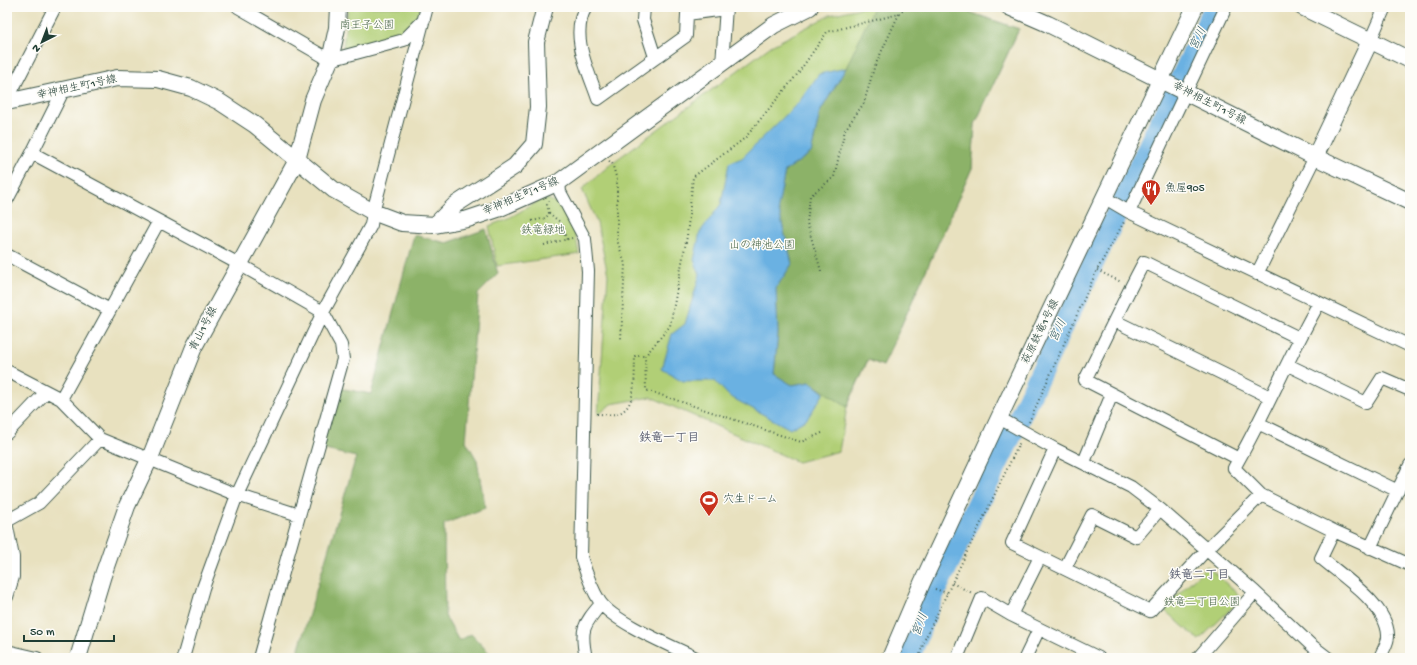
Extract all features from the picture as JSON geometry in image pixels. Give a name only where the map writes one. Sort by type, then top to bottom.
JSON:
[{"type":"street","points":[[7,101],[55,7]]},
{"type":"street","points":[[238,7],[330,60],[404,40],[426,13]]},
{"type":"street","name":"青山1号線","points":[[78,658],[103,575],[127,506],[150,458],[194,347],[297,160],[314,100],[330,60],[337,28],[338,7]]},
{"type":"street","points":[[435,225],[455,205],[515,166],[534,144],[538,107],[536,42],[545,7]]},
{"type":"street","points":[[644,7],[643,20],[655,57]]},
{"type":"street","name":"幸神相生町1号線","points":[[7,101],[63,91],[117,78],[158,78],[191,88],[220,102],[255,125],[334,190],[373,212],[402,222],[435,225],[468,218],[498,209],[559,182],[774,25],[810,7]]},
{"type":"street","name":"幸神相生町1号線","points":[[1008,7],[1048,24],[1315,157],[1410,202]]},
{"type":"street","name":"萩原鉄竜1号線","points":[[890,658],[922,582],[1108,200],[1161,80],[1196,7]]},
{"type":"street","points":[[1126,210],[1226,7]]},
{"type":"street","points":[[1302,7],[1410,60]]},
{"type":"street","points":[[1257,274],[1315,157],[1385,7]]},
{"type":"street","points":[[581,8],[579,26],[580,44],[598,99],[686,36],[687,14],[726,8],[722,64]]},
{"type":"street","points":[[183,658],[203,588],[237,496],[323,312],[371,225],[373,212],[426,13]]},
{"type":"street","points":[[7,200],[63,91]]},
{"type":"street","points":[[32,153],[239,264],[323,312],[341,345],[343,359],[259,658]]},
{"type":"street","points":[[559,182],[560,192],[584,236],[588,271],[586,415],[581,557],[590,585],[601,604],[622,620],[696,658]]},
{"type":"street","points":[[1108,200],[1257,274],[1410,346]]},
{"type":"street","points":[[61,399],[159,221]]},
{"type":"street","points":[[7,255],[110,310]]},
{"type":"street","points":[[1239,459],[1085,380],[1115,321],[1130,287],[1144,262],[1299,338]]},
{"type":"street","points":[[1319,303],[1299,338],[1288,365],[1234,468],[1261,495],[1410,566]]},
{"type":"street","points":[[1115,321],[1270,397]]},
{"type":"street","points":[[1288,365],[1366,403],[1382,378],[1410,390]]},
{"type":"street","points":[[7,371],[61,399],[100,439],[150,458],[237,496],[299,515]]},
{"type":"street","points":[[7,433],[46,392]]},
{"type":"street","points":[[1084,462],[1112,394]]},
{"type":"street","points":[[1002,420],[1055,449],[1084,462],[1131,487],[1160,509],[1207,549],[1311,645],[1328,658]]},
{"type":"street","points":[[1258,423],[1398,491]]},
{"type":"street","points":[[7,521],[39,503],[100,439]]},
{"type":"street","points":[[1055,449],[1012,542],[1150,611],[1207,549],[1261,495]]},
{"type":"street","points":[[1370,548],[1410,465]]},
{"type":"street","points":[[1065,568],[1092,514],[1136,536],[1160,509]]},
{"type":"street","points":[[7,527],[13,557],[13,570],[7,597]]},
{"type":"street","points":[[1334,531],[1321,558],[1368,598],[1386,620],[1388,637],[1380,658]]},
{"type":"street","points":[[1011,615],[1040,557]]},
{"type":"street","points":[[1205,656],[1255,592]]},
{"type":"street","points":[[957,658],[982,598],[1011,615],[1099,658]]},
{"type":"street","points":[[586,658],[582,639],[586,621],[601,604]]},
{"type":"street","points":[[1025,658],[1039,629]]},
{"type":"street","points":[[7,650],[37,658]]},
{"type":"path","points":[[820,270],[807,223],[810,196],[834,177],[845,130],[864,103],[874,68],[899,14],[905,7]]},
{"type":"path","points":[[822,433],[802,442],[646,390],[645,356],[670,326],[687,236],[693,177],[745,138],[796,76],[827,32],[899,14]]},
{"type":"path","points":[[600,152],[612,163],[616,180],[618,240],[625,264],[621,339]]},
{"type":"path","points":[[919,658],[924,641],[1126,210]]},
{"type":"path","points":[[532,221],[546,218],[549,213],[560,222],[567,240]]},
{"type":"path","points":[[544,245],[584,236]]},
{"type":"path","points":[[1097,270],[1130,287]]},
{"type":"path","points":[[586,415],[617,414],[627,408],[632,393],[635,356],[645,356]]},
{"type":"path","points":[[952,583],[982,598]]},
{"type":"green space","name":"南王子公園","points":[[348,7],[421,7],[417,18],[402,33],[380,42],[347,51],[343,47]]},
{"type":"green space","name":"山の神池公園","points":[[864,7],[957,8],[1019,29],[975,124],[972,168],[883,366],[868,360],[847,407],[839,451],[798,462],[651,397],[611,404],[598,415],[608,275],[597,223],[582,189],[612,163],[771,46],[830,15]]},
{"type":"green space","points":[[874,7],[957,8],[1019,29],[975,124],[972,168],[883,366],[868,359],[847,407],[810,382],[792,385],[774,374],[778,333],[776,288],[792,264],[778,207],[785,171],[811,153],[820,112],[846,68]]},
{"type":"green space","name":"鉄竜緑地","points":[[544,198],[561,204],[575,232],[579,254],[497,266],[489,226],[509,218]]},
{"type":"green space","points":[[486,229],[498,274],[478,294],[466,441],[477,460],[485,508],[444,524],[445,616],[459,641],[471,634],[494,658],[296,658],[356,457],[321,449],[339,388],[371,394],[414,235],[447,243]]},
{"type":"green space","name":"鉄竜二丁目公園","points":[[1207,566],[1242,598],[1199,640],[1163,609]]},
{"type":"water","points":[[846,68],[820,112],[811,153],[785,171],[778,207],[792,264],[776,288],[778,333],[774,374],[792,385],[810,382],[824,393],[807,419],[790,429],[729,396],[715,381],[683,381],[662,369],[672,334],[685,324],[700,274],[694,260],[700,232],[721,204],[729,163],[742,158],[799,102],[819,74]]},
{"type":"waterway","name":"宮川","points":[[909,658],[932,597],[1005,448],[1215,7]]},
{"type":"place","name":"魚屋905","points":[[1151,206]]},
{"type":"place","name":"穴生ドーム","points":[[709,517]]},
{"type":"district","name":"鉄竜一丁目","points":[[669,439]]},
{"type":"district","name":"鉄竜二丁目","points":[[1199,576]]}]
